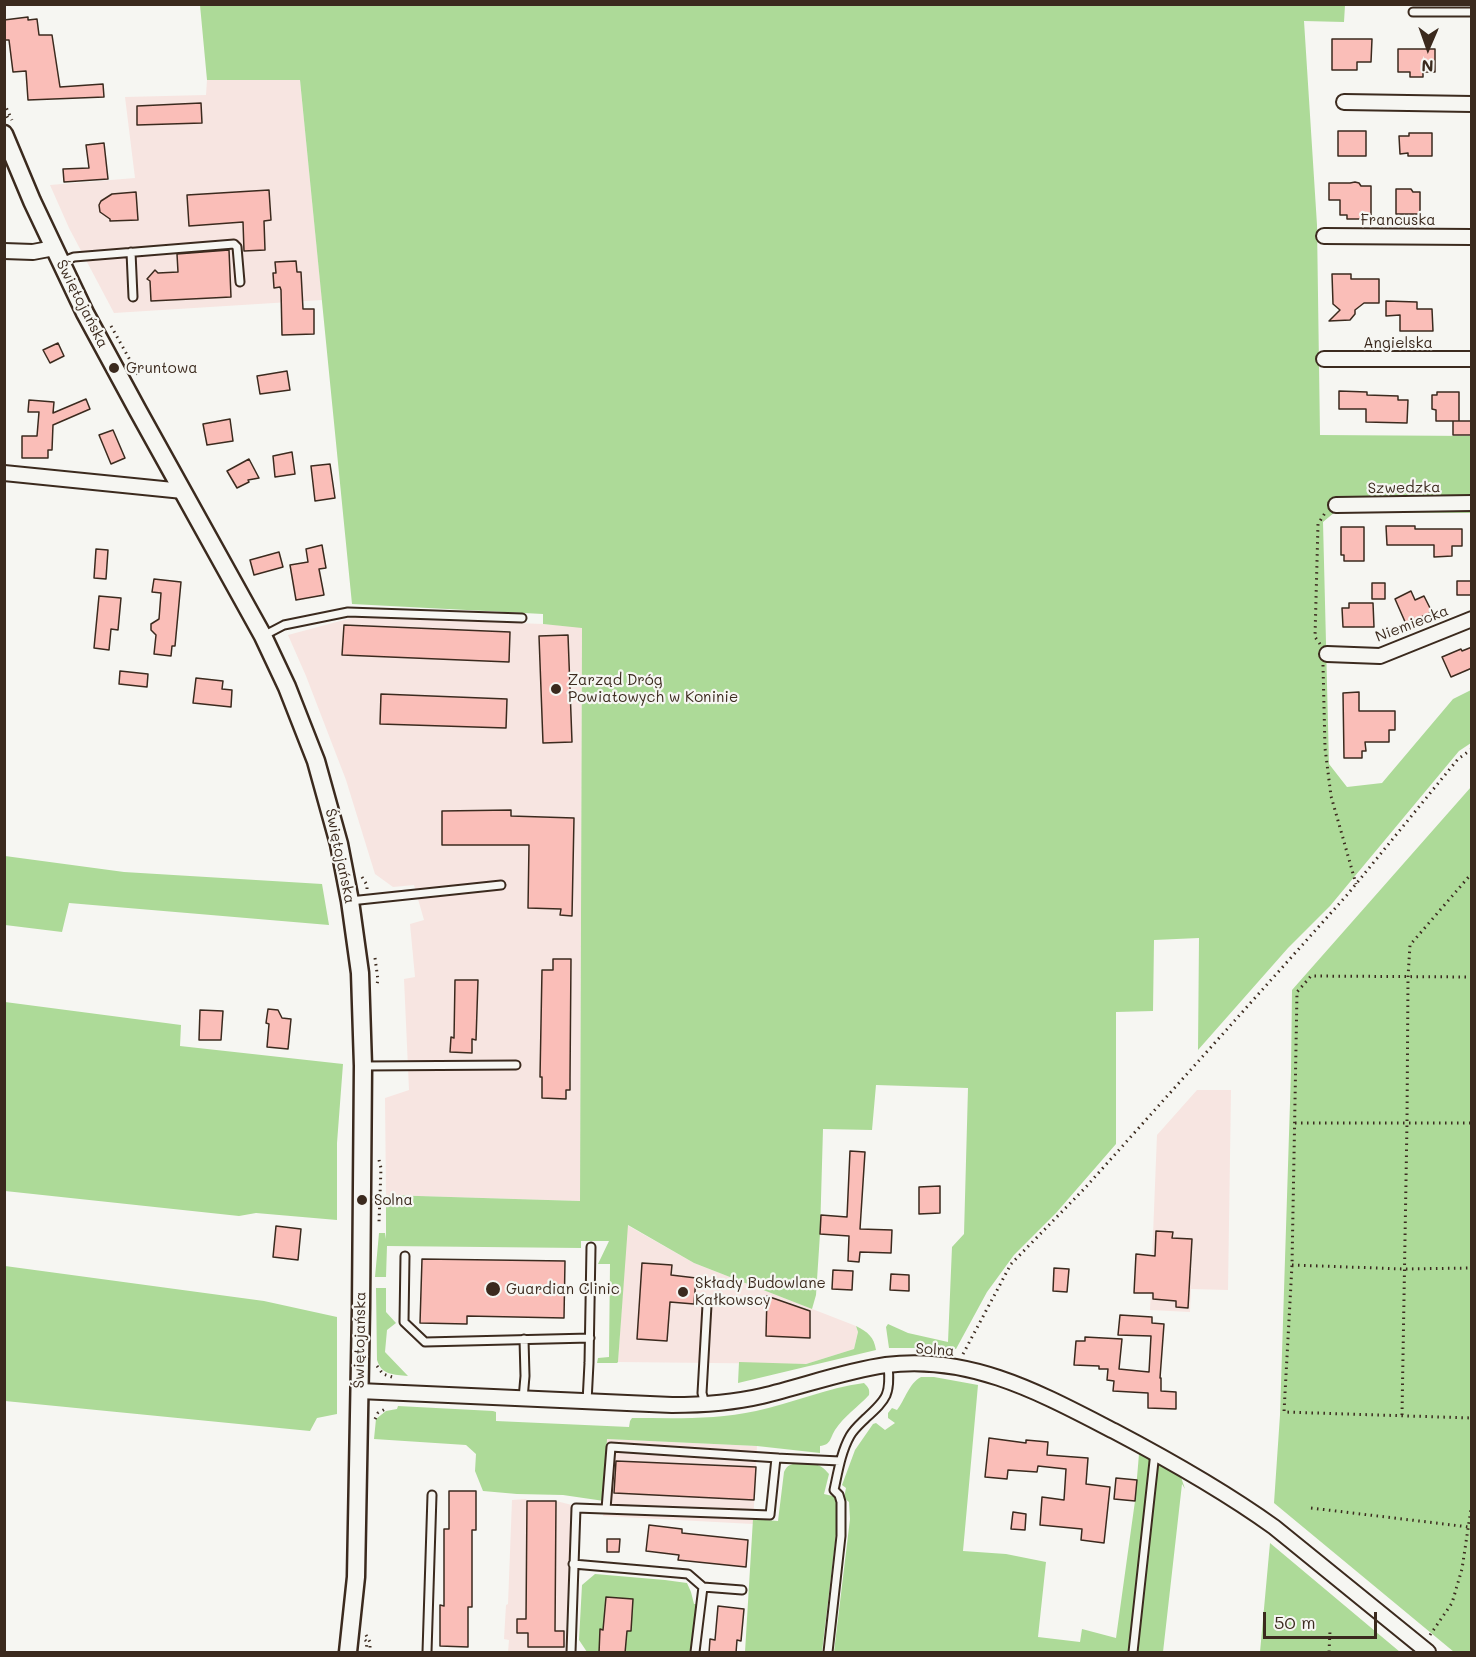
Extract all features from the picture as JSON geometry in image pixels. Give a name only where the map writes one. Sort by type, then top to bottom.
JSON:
[{"type":"street","points":[[1344,102],[1472,104]]},
{"type":"street","name":"Świętojańska","points":[[10,127],[32,201],[86,313],[119,378],[263,636],[287,687],[316,761],[336,830],[362,900],[360,1391],[356,1577],[348,1653]]},
{"type":"street","name":"Francuska","points":[[1324,236],[1472,237]]},
{"type":"street","points":[[4,251],[58,255]]},
{"type":"street","name":"Angielska","points":[[1324,359],[1472,359]]},
{"type":"street","points":[[4,473],[183,491]]},
{"type":"street","name":"Szwedzka","points":[[1336,505],[1472,503]]},
{"type":"street","name":"Niemiecka","points":[[1327,654],[1380,656],[1472,619]]},
{"type":"street","name":"Solna","points":[[360,1391],[388,1388],[523,1399],[705,1405],[739,1401],[854,1371],[888,1365],[947,1365],[994,1375],[1056,1401],[1155,1452],[1197,1477],[1274,1527],[1425,1650]]},
{"type":"lane","points":[[1413,12],[1472,12]]},
{"type":"lane","points":[[58,255],[74,257],[234,244],[237,247],[240,282]]},
{"type":"lane","points":[[131,252],[133,297]]},
{"type":"lane","points":[[263,636],[284,625],[348,612],[522,618]]},
{"type":"lane","points":[[362,900],[501,885]]},
{"type":"lane","points":[[363,1066],[516,1065]]},
{"type":"lane","points":[[587,1402],[591,1248]]},
{"type":"lane","points":[[405,1256],[402,1324],[425,1342],[590,1338]]},
{"type":"lane","points":[[705,1405],[702,1394],[707,1305]]},
{"type":"lane","points":[[523,1399],[524,1340]]},
{"type":"lane","points":[[828,1653],[841,1536],[841,1502],[834,1490],[840,1461],[856,1427],[886,1398],[888,1365]]},
{"type":"lane","points":[[606,1509],[611,1446],[840,1461]]},
{"type":"lane","points":[[1133,1653],[1155,1452]]},
{"type":"lane","points":[[571,1653],[576,1508],[770,1515],[776,1458],[778,1458]]},
{"type":"lane","points":[[427,1653],[432,1495]]},
{"type":"lane","points":[[573,1564],[688,1574],[703,1587],[742,1590]]},
{"type":"lane","points":[[695,1653],[703,1587]]},
{"type":"path","points":[[4,104],[10,127]]},
{"type":"path","points":[[4,111],[10,127]]},
{"type":"path","points":[[106,321],[119,338],[141,386]]},
{"type":"path","points":[[1336,505],[1325,513],[1317,524],[1315,637],[1327,654],[1322,668],[1325,748],[1331,796],[1356,884]]},
{"type":"path","points":[[955,1355],[962,1356],[1011,1264],[1085,1188],[1356,884],[1458,759],[1472,749]]},
{"type":"path","points":[[1402,1416],[1410,945],[1472,873]]},
{"type":"path","points":[[359,874],[363,886],[362,900]]},
{"type":"path","points":[[372,955],[376,961],[378,980],[374,988]]},
{"type":"path","points":[[1472,977],[1311,976],[1297,992],[1292,1265],[1284,1412],[1472,1418]]},
{"type":"path","points":[[1295,1123],[1472,1123]]},
{"type":"path","points":[[376,1154],[381,1168],[377,1222]]},
{"type":"path","points":[[1292,1265],[1404,1269],[1472,1268]]},
{"type":"path","points":[[373,1366],[388,1388],[393,1407],[382,1410],[372,1420],[377,1409],[385,1404],[388,1388],[393,1381],[393,1377],[379,1370],[375,1360]]},
{"type":"path","points":[[1425,1650],[1452,1604],[1462,1569],[1472,1502]]},
{"type":"path","points":[[1311,1508],[1469,1527]]},
{"type":"path","points":[[364,1631],[370,1642],[368,1653]]},
{"type":"path","points":[[1329,1653],[1330,1631]]},
{"type":"shaded area","points":[[207,80],[300,80],[322,300],[114,313],[69,228],[50,185],[135,178],[125,97],[206,95]]},
{"type":"shaded area","points":[[355,617],[582,627],[580,1201],[386,1195],[385,1098],[409,1090],[404,979],[415,977],[410,924],[424,920],[414,885],[393,887],[375,874],[346,780],[288,635]]},
{"type":"shaded area","points":[[1197,1090],[1231,1090],[1228,1290],[1191,1289],[1190,1312],[1150,1310],[1157,1135]]},
{"type":"shaded area","points":[[627,1225],[694,1263],[856,1326],[858,1332],[854,1349],[806,1364],[618,1362]]},
{"type":"shaded area","points":[[607,1439],[757,1446],[753,1524],[603,1516]]},
{"type":"shaded area","points":[[526,1499],[528,1501],[556,1501],[572,1505],[565,1652],[508,1652],[509,1640],[504,1639],[506,1605],[508,1604],[512,1500]]},
{"type":"green space","points":[[200,5],[1345,5],[1344,22],[1304,21],[1317,225],[1320,435],[1471,436],[1472,513],[1335,512],[1323,522],[1329,764],[1347,787],[1382,783],[1453,699],[1471,690],[1471,743],[1459,751],[1330,906],[1288,948],[1198,1050],[1199,938],[1154,940],[1153,1011],[1116,1012],[1116,1144],[1056,1213],[1014,1255],[987,1292],[956,1349],[889,1348],[886,1327],[888,1324],[908,1333],[948,1342],[952,1247],[964,1234],[968,1088],[876,1085],[872,1130],[823,1129],[820,1234],[816,1295],[812,1309],[694,1263],[628,1225],[617,1363],[597,1363],[598,1358],[609,1357],[610,1264],[598,1264],[609,1241],[581,1241],[581,1248],[387,1246],[386,1277],[375,1277],[379,1233],[385,1233],[386,1239],[386,1195],[580,1201],[582,628],[543,624],[543,614],[352,604],[300,80],[207,80]]},
{"type":"green space","points":[[1471,787],[1472,1652],[1454,1652],[1274,1503],[1280,1415],[1292,990]]},
{"type":"green space","points":[[5,856],[124,872],[322,884],[329,925],[69,903],[62,932],[5,925]]},
{"type":"green space","points":[[5,1002],[181,1025],[180,1046],[343,1064],[337,1143],[337,1220],[256,1213],[239,1216],[5,1191]]},
{"type":"green space","points":[[5,1266],[264,1301],[337,1317],[337,1414],[317,1418],[310,1431],[5,1401]]},
{"type":"green space","points":[[376,1288],[386,1288],[386,1312],[396,1323],[387,1330],[385,1352],[408,1376],[385,1372],[377,1360]]},
{"type":"green space","points":[[856,1326],[870,1335],[876,1350],[738,1383],[739,1362],[806,1364],[854,1349],[858,1332]]},
{"type":"green space","points":[[921,1377],[934,1377],[978,1385],[963,1551],[1006,1554],[1046,1562],[1038,1637],[1080,1642],[1082,1629],[1116,1638],[1135,1501],[1139,1454],[1181,1477],[1185,1489],[1182,1484],[1163,1652],[834,1652],[850,1519],[849,1502],[844,1498],[846,1488],[842,1485],[855,1450],[873,1424],[876,1423],[885,1430],[895,1423],[888,1418],[888,1413],[892,1408],[897,1410],[910,1387]]},
{"type":"green space","points":[[864,1383],[869,1395],[843,1420],[828,1443],[820,1446],[820,1453],[757,1446],[607,1439],[604,1501],[563,1495],[483,1491],[475,1471],[476,1454],[466,1445],[374,1439],[376,1419],[386,1411],[397,1409],[398,1406],[493,1411],[496,1412],[496,1421],[629,1427],[632,1418],[694,1418],[741,1414]]},
{"type":"green space","points":[[799,1463],[819,1466],[829,1474],[824,1494],[837,1497],[839,1509],[822,1652],[745,1652],[753,1519],[778,1521],[784,1472],[790,1465]]},
{"type":"green space","points":[[1270,1543],[1400,1652],[1260,1652]]},
{"type":"green space","points":[[595,1574],[687,1583],[694,1604],[697,1604],[692,1652],[625,1652],[627,1631],[631,1631],[633,1599],[606,1597],[599,1652],[587,1652],[579,1640],[582,1585]]},
{"type":"building","points":[[28,17],[28,20],[37,19],[39,35],[52,35],[60,87],[103,84],[104,97],[28,100],[26,71],[13,72],[9,40],[4,40],[4,20]]},
{"type":"building","points":[[1332,39],[1372,39],[1371,62],[1357,62],[1357,70],[1332,70]]},
{"type":"building","points":[[1398,49],[1435,49],[1435,72],[1423,72],[1423,77],[1410,77],[1410,72],[1398,72]]},
{"type":"building","points":[[201,103],[202,123],[137,125],[137,106]]},
{"type":"building","points":[[1338,131],[1366,131],[1366,156],[1338,156]]},
{"type":"building","points":[[1409,133],[1432,133],[1432,156],[1400,154],[1399,136],[1409,136]]},
{"type":"building","points":[[104,143],[108,179],[64,182],[63,169],[89,168],[86,145]]},
{"type":"building","points":[[1355,182],[1361,186],[1371,186],[1371,215],[1363,214],[1363,219],[1347,219],[1347,215],[1340,215],[1340,200],[1329,200],[1329,183]]},
{"type":"building","points":[[1396,189],[1411,189],[1413,192],[1420,192],[1420,214],[1396,214]]},
{"type":"building","points":[[269,190],[271,220],[264,221],[265,250],[244,251],[243,222],[189,226],[187,195]]},
{"type":"building","points":[[136,192],[138,220],[110,221],[100,212],[101,201],[112,194]]},
{"type":"building","points":[[229,250],[231,297],[151,301],[150,281],[147,279],[155,270],[158,273],[178,272],[177,254]]},
{"type":"building","points":[[296,261],[297,272],[301,272],[303,309],[314,309],[314,334],[282,335],[281,290],[280,287],[274,288],[275,262]]},
{"type":"building","points":[[1332,274],[1351,274],[1351,279],[1379,279],[1379,303],[1364,303],[1355,310],[1350,320],[1329,321],[1340,310],[1333,304]]},
{"type":"building","points":[[1386,301],[1417,302],[1417,309],[1432,309],[1433,331],[1400,331],[1400,315],[1386,316]]},
{"type":"building","points":[[58,343],[64,356],[50,363],[43,350]]},
{"type":"building","points":[[287,371],[290,390],[260,394],[257,376]]},
{"type":"building","points":[[1339,391],[1398,396],[1398,400],[1408,400],[1407,423],[1366,422],[1366,409],[1339,409]]},
{"type":"building","points":[[1437,392],[1459,392],[1459,421],[1436,421],[1436,410],[1432,409],[1432,395],[1437,395]]},
{"type":"building","points":[[86,399],[90,409],[53,425],[52,450],[48,450],[48,458],[22,458],[22,436],[37,436],[39,412],[28,412],[29,400],[54,402],[53,413]]},
{"type":"building","points":[[230,419],[233,441],[207,445],[203,424]]},
{"type":"building","points":[[1453,421],[1472,421],[1472,435],[1453,435]]},
{"type":"building","points":[[113,430],[125,458],[111,464],[99,435]]},
{"type":"building","points":[[292,452],[295,474],[275,477],[273,456]]},
{"type":"building","points":[[249,459],[259,478],[248,480],[249,482],[237,488],[227,471]]},
{"type":"building","points":[[330,464],[335,498],[315,501],[311,466]]},
{"type":"building","points":[[1386,526],[1415,526],[1415,529],[1462,529],[1462,546],[1452,546],[1452,556],[1434,557],[1434,545],[1387,545]]},
{"type":"building","points":[[1341,527],[1364,527],[1364,561],[1344,561],[1344,555],[1341,555]]},
{"type":"building","points":[[322,545],[326,568],[319,569],[324,595],[296,600],[290,565],[308,562],[306,549]]},
{"type":"building","points":[[96,549],[108,550],[106,579],[94,578]]},
{"type":"building","points":[[279,552],[283,567],[254,575],[250,560]]},
{"type":"building","points":[[154,579],[181,582],[175,646],[172,646],[171,656],[154,654],[156,635],[151,630],[151,624],[159,619],[161,593],[152,592]]},
{"type":"building","points":[[1457,581],[1471,581],[1471,595],[1457,595]]},
{"type":"building","points":[[1372,583],[1385,583],[1385,599],[1372,599]]},
{"type":"building","points":[[1411,591],[1415,600],[1424,596],[1432,612],[1406,624],[1395,599]]},
{"type":"building","points":[[99,596],[121,598],[118,630],[111,629],[109,650],[94,648]]},
{"type":"building","points":[[1349,603],[1373,603],[1374,627],[1343,627],[1342,608],[1349,608]]},
{"type":"building","points":[[344,625],[510,632],[509,662],[342,655]]},
{"type":"building","name":"Zarząd Dróg Powiatowych w Koninie","points":[[568,635],[572,742],[543,743],[539,636]]},
{"type":"building","points":[[1472,647],[1472,668],[1451,677],[1442,657]]},
{"type":"building","points":[[120,671],[148,674],[147,687],[119,684]]},
{"type":"building","points":[[196,678],[223,681],[222,689],[232,690],[231,707],[193,703]]},
{"type":"building","points":[[1359,692],[1359,711],[1395,711],[1395,730],[1389,730],[1389,742],[1365,742],[1366,751],[1362,751],[1362,758],[1344,758],[1343,693]]},
{"type":"building","points":[[381,694],[507,699],[506,728],[380,724]]},
{"type":"building","points":[[511,810],[511,816],[574,818],[572,916],[560,915],[561,909],[528,908],[529,845],[442,845],[442,811]]},
{"type":"building","points":[[553,959],[571,959],[570,1090],[566,1090],[566,1099],[542,1098],[542,1077],[540,1077],[542,970],[553,970]]},
{"type":"building","points":[[455,980],[478,980],[476,1040],[472,1039],[472,1053],[450,1052],[451,1037],[454,1038]]},
{"type":"building","points":[[268,1009],[278,1010],[282,1018],[291,1019],[288,1049],[267,1047]]},
{"type":"building","points":[[200,1010],[223,1011],[221,1040],[199,1040]]},
{"type":"building","points":[[850,1151],[865,1152],[860,1229],[892,1230],[891,1253],[860,1252],[859,1262],[848,1261],[849,1236],[820,1234],[821,1215],[847,1217]]},
{"type":"building","points":[[940,1186],[940,1213],[919,1214],[919,1187]]},
{"type":"building","points":[[276,1226],[301,1229],[298,1260],[273,1257]]},
{"type":"building","points":[[1156,1231],[1173,1232],[1172,1238],[1192,1239],[1188,1308],[1176,1307],[1176,1301],[1153,1299],[1153,1293],[1134,1293],[1136,1254],[1155,1256]]},
{"type":"building","name":"Guardian Clinic","points":[[422,1259],[565,1261],[564,1318],[467,1316],[467,1324],[420,1323]]},
{"type":"building","points":[[642,1263],[672,1265],[671,1275],[696,1278],[694,1304],[670,1302],[667,1341],[637,1339]]},
{"type":"building","points":[[1054,1268],[1069,1269],[1067,1292],[1053,1291]]},
{"type":"building","points":[[833,1270],[853,1271],[852,1290],[832,1289]]},
{"type":"building","points":[[891,1274],[909,1275],[909,1291],[890,1290]]},
{"type":"building","points":[[767,1296],[810,1311],[810,1338],[766,1336]]},
{"type":"building","points":[[1120,1315],[1152,1317],[1152,1323],[1164,1324],[1161,1391],[1176,1392],[1176,1409],[1148,1408],[1148,1393],[1113,1391],[1114,1381],[1107,1380],[1108,1369],[1099,1369],[1099,1366],[1074,1365],[1076,1341],[1085,1341],[1085,1337],[1122,1339],[1119,1369],[1149,1372],[1151,1336],[1118,1335]]},
{"type":"building","points":[[989,1438],[1026,1443],[1026,1440],[1048,1442],[1047,1455],[1088,1458],[1086,1484],[1110,1487],[1104,1543],[1081,1540],[1082,1529],[1040,1525],[1042,1497],[1064,1500],[1066,1469],[1038,1466],[1037,1472],[1008,1470],[1007,1479],[985,1477]]},
{"type":"building","points":[[616,1461],[756,1467],[754,1500],[614,1493]]},
{"type":"building","points":[[1116,1478],[1137,1480],[1135,1501],[1114,1499]]},
{"type":"building","points":[[449,1491],[476,1491],[476,1530],[472,1530],[472,1607],[468,1607],[468,1647],[440,1646],[440,1605],[444,1606],[444,1529],[449,1529]]},
{"type":"building","points":[[527,1501],[556,1501],[555,1631],[564,1631],[564,1647],[528,1647],[528,1633],[517,1633],[517,1619],[526,1619]]},
{"type":"building","points":[[1013,1512],[1026,1514],[1025,1530],[1011,1529]]},
{"type":"building","points":[[649,1525],[682,1529],[682,1533],[748,1540],[746,1567],[678,1560],[679,1555],[646,1551]]},
{"type":"building","points":[[607,1539],[620,1539],[619,1552],[607,1552]]},
{"type":"building","points":[[606,1597],[633,1599],[631,1631],[627,1631],[625,1653],[599,1653],[600,1629],[603,1630]]},
{"type":"building","points":[[718,1606],[744,1609],[741,1641],[737,1640],[736,1653],[709,1653],[710,1639],[715,1640]]},
{"type":"place","name":"Gruntowa","points":[[114,368]]},
{"type":"place","name":"Zarząd Dróg Powiatowych w Koninie","points":[[556,689]]},
{"type":"place","name":"Solna","points":[[362,1200]]},
{"type":"place","name":"Guardian Clinic","points":[[493,1289]]},
{"type":"place","name":"Składy Budowlane Kałkowscy","points":[[683,1292]]}]
